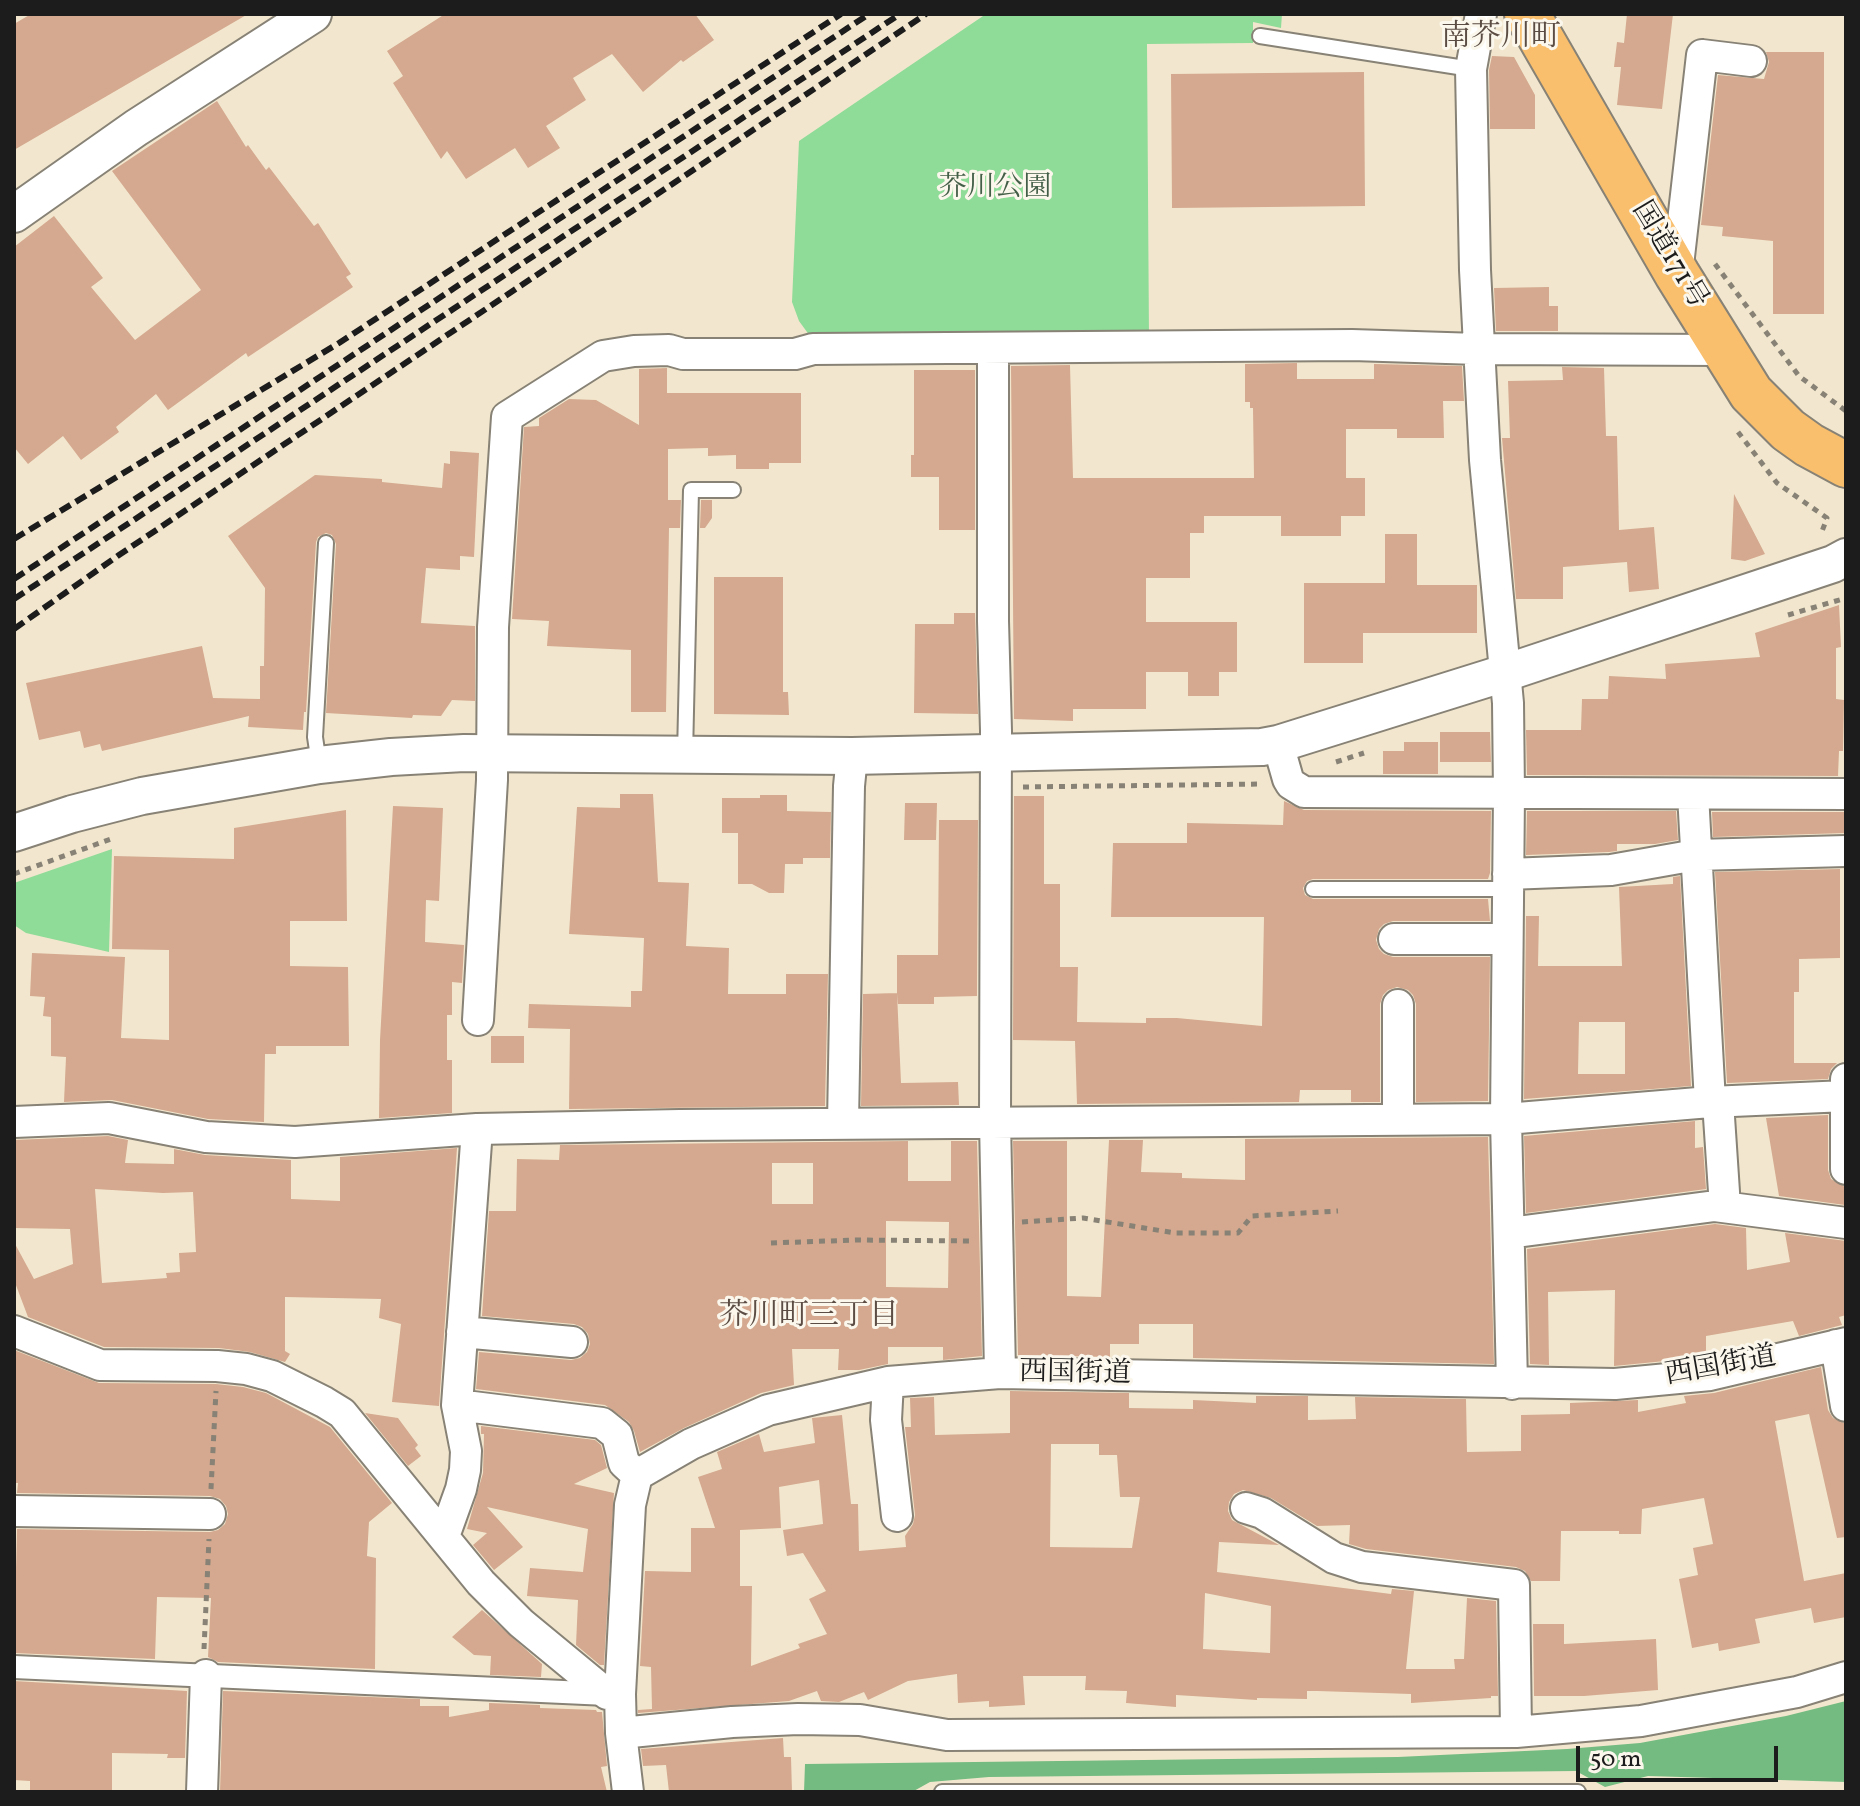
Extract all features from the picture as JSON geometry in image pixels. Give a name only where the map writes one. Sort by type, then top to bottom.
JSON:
[{"type":"highway","name":"国道171号","points":[[1527,14],[1677,274],[1751,393],[1768,412],[1809,445],[1846,465]]},
{"type":"street","points":[[14,214],[136,128],[313,14]]},
{"type":"street","points":[[1481,14],[1471,69],[1478,349],[1505,673],[1509,793],[1506,1119],[1512,1384]]},
{"type":"street","points":[[1677,274],[1702,55],[1751,61]]},
{"type":"street","points":[[478,1020],[492,753],[493,627],[507,417],[603,356],[669,350],[683,354],[795,354],[813,349],[1352,345],[1724,350]]},
{"type":"street","points":[[993,348],[995,1121],[1000,1373]]},
{"type":"street","points":[[14,833],[142,796],[319,765],[391,757],[492,753],[996,754],[1244,749],[1278,744],[1505,673],[1836,560]]},
{"type":"street","points":[[1278,744],[1288,779],[1304,792],[1846,794]]},
{"type":"street","points":[[843,1123],[852,756]]},
{"type":"street","points":[[1693,794],[1714,1102],[1725,1207]]},
{"type":"street","points":[[1507,882],[1611,870],[1696,855],[1846,851]]},
{"type":"street","points":[[1394,939],[1507,939]]},
{"type":"street","points":[[1398,1005],[1398,1120]]},
{"type":"street","points":[[1846,1079],[1846,1169]]},
{"type":"street","points":[[14,1122],[109,1118],[206,1137],[295,1142],[477,1129],[995,1121],[1506,1119],[1714,1102],[1846,1096]]},
{"type":"street","points":[[441,1534],[447,1528],[465,1470],[466,1451],[457,1405],[477,1129]]},
{"type":"street","points":[[1509,1233],[1715,1206],[1846,1223]]},
{"type":"street","points":[[14,1331],[100,1365],[246,1369],[272,1376],[342,1413],[481,1583],[521,1623],[614,1694]]},
{"type":"street","points":[[462,1332],[572,1342]]},
{"type":"street","points":[[1841,1344],[1846,1406]]},
{"type":"street","name":"西国街道","points":[[637,1475],[691,1444],[768,1410],[888,1382],[1000,1373],[1615,1384],[1710,1375],[1841,1344]]},
{"type":"street","points":[[888,1382],[886,1420],[897,1516]]},
{"type":"street","points":[[457,1405],[602,1423],[617,1435],[624,1463],[637,1475],[629,1518],[614,1694],[628,1792]]},
{"type":"street","points":[[1246,1508],[1262,1513],[1334,1558],[1362,1567],[1514,1585],[1516,1732]]},
{"type":"street","points":[[14,1511],[210,1514]]},
{"type":"street","points":[[14,1667],[614,1694]]},
{"type":"street","points":[[202,1792],[206,1675]]},
{"type":"street","points":[[621,1733],[798,1719],[860,1720],[947,1735],[1516,1732],[1641,1721],[1797,1692],[1846,1677]]},
{"type":"lane","points":[[1260,36],[1471,69]]},
{"type":"lane","points":[[685,755],[691,490],[733,490]]},
{"type":"lane","points":[[319,765],[315,737],[326,543]]},
{"type":"lane","points":[[1313,889],[1507,882]]},
{"type":"lane","points":[[942,1792],[1578,1792]]},
{"type":"path","points":[[1827,518],[1836,560]]},
{"type":"path","points":[[771,1243],[997,1232],[1083,1218],[1175,1233],[1238,1233],[1252,1216],[1338,1211]]},
{"type":"green space","name":"芥川公園","points":[[986,14],[1282,14],[1281,28],[1253,22],[1253,43],[1147,44],[1149,341],[815,343],[799,321],[792,302],[799,141]]},
{"type":"green space","points":[[112,849],[109,952],[26,933],[14,925],[14,883]]},
{"type":"green space","points":[[1846,1701],[1846,1782],[1648,1776],[1605,1787],[1576,1771],[989,1777],[930,1782],[912,1792],[804,1792],[805,1764],[1398,1757],[1567,1749],[1640,1743],[1786,1716]]},
{"type":"building","points":[[31,14],[248,14],[14,150],[14,24]]},
{"type":"building","points":[[445,14],[695,14],[714,40],[683,62],[681,60],[643,92],[612,54],[573,78],[586,100],[546,126],[560,148],[528,168],[515,148],[466,179],[447,151],[441,159],[393,83],[403,76],[387,51]]},
{"type":"building","points":[[1627,14],[1673,14],[1662,109],[1617,105],[1621,67],[1614,67],[1617,42],[1624,43]]},
{"type":"building","points":[[1766,52],[1824,52],[1824,314],[1773,314],[1773,241],[1722,236],[1723,227],[1701,225],[1718,75],[1764,79],[1769,62]]},
{"type":"building","points":[[1492,56],[1514,57],[1535,95],[1535,129],[1490,129],[1489,70]]},
{"type":"building","points":[[1364,72],[1365,206],[1172,208],[1171,74]]},
{"type":"building","points":[[217,101],[246,147],[248,145],[266,170],[269,167],[314,226],[318,223],[351,274],[346,277],[353,287],[248,357],[246,353],[168,410],[156,394],[116,427],[119,432],[81,460],[63,436],[28,464],[14,447],[14,247],[54,216],[103,278],[91,287],[135,340],[201,290],[112,171]]},
{"type":"building","points":[[1549,287],[1549,306],[1558,306],[1558,331],[1496,331],[1494,288]]},
{"type":"building","points":[[1297,363],[1297,379],[1374,379],[1374,364],[1462,366],[1464,401],[1443,401],[1444,438],[1397,438],[1397,429],[1346,429],[1346,478],[1365,478],[1365,516],[1341,516],[1341,536],[1281,536],[1281,516],[1204,516],[1204,533],[1190,533],[1190,578],[1146,578],[1146,622],[1237,622],[1237,672],[1219,672],[1219,696],[1188,696],[1188,672],[1146,672],[1146,709],[1073,709],[1073,721],[1014,719],[1011,366],[1070,365],[1073,478],[1254,478],[1253,408],[1250,408],[1250,402],[1245,402],[1245,364]]},
{"type":"building","points":[[1562,367],[1604,368],[1606,436],[1617,436],[1619,530],[1654,527],[1659,589],[1629,592],[1627,562],[1563,567],[1563,599],[1516,599],[1502,438],[1510,438],[1508,381],[1563,380]]},
{"type":"building","points":[[667,368],[667,393],[801,393],[801,463],[769,463],[769,469],[736,469],[736,455],[708,456],[708,448],[668,449],[668,500],[681,500],[680,528],[669,528],[666,712],[631,712],[631,650],[547,646],[549,621],[512,619],[524,427],[539,426],[539,418],[569,399],[596,400],[639,425],[639,369]]},
{"type":"building","points":[[914,370],[975,370],[975,530],[939,530],[939,477],[911,477]]},
{"type":"building","points":[[450,451],[479,453],[474,557],[460,556],[460,570],[426,568],[421,623],[475,626],[475,701],[452,700],[441,716],[413,715],[412,718],[326,713],[336,544],[332,535],[326,533],[316,542],[303,730],[248,727],[249,716],[102,751],[100,744],[84,748],[80,731],[39,740],[26,683],[202,646],[213,698],[260,699],[260,666],[264,666],[265,588],[228,536],[315,475],[382,479],[382,482],[442,488],[444,463],[450,464]]},
{"type":"building","points":[[1734,494],[1765,554],[1745,561],[1731,559]]},
{"type":"building","points":[[701,500],[712,500],[712,518],[705,528],[700,528]]},
{"type":"building","points":[[1385,534],[1417,534],[1417,585],[1477,585],[1477,633],[1363,633],[1363,663],[1304,663],[1304,583],[1385,583]]},
{"type":"building","points":[[714,577],[783,577],[783,692],[788,692],[789,715],[714,714]]},
{"type":"building","points":[[1839,605],[1841,647],[1836,648],[1836,699],[1844,700],[1843,751],[1839,751],[1838,776],[1527,775],[1526,730],[1581,730],[1582,699],[1608,699],[1609,676],[1666,679],[1665,664],[1760,657],[1755,633]]},
{"type":"building","points":[[954,613],[975,613],[978,714],[914,713],[915,624],[954,624]]},
{"type":"building","points":[[1440,732],[1490,732],[1491,762],[1440,762]]},
{"type":"building","points":[[1404,742],[1438,742],[1438,774],[1383,774],[1383,751],[1404,751]]},
{"type":"building","points":[[620,794],[653,794],[658,882],[689,883],[686,946],[729,948],[728,994],[786,994],[786,974],[828,974],[825,1106],[569,1109],[570,1029],[528,1028],[529,1004],[631,1007],[631,991],[642,991],[644,938],[569,934],[577,807],[620,808]]},
{"type":"building","points":[[760,795],[787,795],[787,811],[831,812],[830,858],[803,858],[803,864],[785,864],[784,893],[769,893],[752,884],[738,884],[738,833],[722,833],[722,798],[760,798]]},
{"type":"building","points":[[1014,796],[1044,796],[1044,884],[1060,884],[1060,967],[1078,967],[1077,1022],[1146,1023],[1146,1018],[1177,1018],[1262,1026],[1264,917],[1111,917],[1113,843],[1187,843],[1187,823],[1283,825],[1284,801],[1304,810],[1491,811],[1488,879],[1313,879],[1307,881],[1303,888],[1305,895],[1313,899],[1488,899],[1490,921],[1393,921],[1379,929],[1376,940],[1384,954],[1393,957],[1490,957],[1488,1101],[1416,1102],[1416,1004],[1408,990],[1397,987],[1383,995],[1380,1004],[1380,1102],[1351,1102],[1351,1090],[1300,1090],[1299,1102],[1077,1104],[1075,1041],[1013,1040]]},
{"type":"building","points":[[905,803],[937,803],[936,840],[904,840]]},
{"type":"building","points":[[393,806],[443,808],[439,901],[426,900],[425,942],[464,945],[462,983],[452,982],[452,1015],[447,1015],[447,1060],[452,1060],[452,1113],[379,1118],[380,1040]]},
{"type":"building","points":[[346,810],[347,921],[290,921],[290,966],[348,967],[349,1046],[276,1046],[276,1054],[265,1054],[264,1122],[208,1119],[112,1100],[64,1102],[66,1057],[51,1056],[51,1017],[43,1016],[45,997],[30,996],[32,953],[125,957],[121,1038],[169,1040],[169,950],[112,949],[114,856],[234,859],[234,828]]},
{"type":"building","points":[[1527,811],[1676,811],[1678,840],[1655,844],[1617,844],[1617,851],[1609,852],[1526,855]]},
{"type":"building","points":[[1712,812],[1846,812],[1846,833],[1713,837]]},
{"type":"building","points":[[939,820],[978,820],[977,996],[934,997],[934,1004],[897,1004],[897,955],[938,955]]},
{"type":"building","points":[[1840,869],[1840,958],[1799,959],[1799,992],[1794,992],[1794,1063],[1837,1063],[1828,1079],[1727,1083],[1715,872]]},
{"type":"building","points":[[1680,876],[1691,1086],[1524,1099],[1526,916],[1539,916],[1538,966],[1622,966],[1619,887],[1673,884],[1673,877]],"holes":[[[1579,1022],[1625,1022],[1625,1074],[1578,1074]]]},
{"type":"building","points":[[897,993],[901,1083],[958,1082],[959,1105],[861,1106],[863,994]]},
{"type":"building","points":[[491,1036],[524,1036],[524,1063],[491,1063]]},
{"type":"building","points":[[1828,1115],[1828,1170],[1831,1179],[1845,1187],[1845,1205],[1779,1196],[1766,1118]]},
{"type":"building","points":[[1695,1121],[1695,1148],[1703,1147],[1706,1189],[1526,1213],[1524,1136]]},
{"type":"building","points":[[108,1136],[128,1140],[125,1163],[174,1164],[174,1149],[205,1155],[291,1160],[291,1199],[340,1201],[340,1157],[457,1148],[439,1406],[392,1402],[401,1324],[379,1318],[381,1299],[285,1297],[285,1351],[290,1354],[285,1362],[250,1352],[219,1348],[104,1347],[28,1317],[14,1280],[14,1242],[34,1279],[73,1264],[70,1229],[14,1228],[14,1140]],"holes":[[[95,1189],[193,1192],[196,1252],[179,1253],[180,1272],[166,1273],[167,1278],[102,1283]]]},
{"type":"building","points":[[1488,1137],[1494,1364],[1193,1358],[1193,1324],[1139,1324],[1139,1344],[1110,1344],[1110,1357],[1018,1355],[1013,1141],[1067,1141],[1067,1296],[1101,1297],[1109,1140],[1143,1140],[1141,1172],[1182,1173],[1182,1178],[1245,1180],[1245,1139]]},
{"type":"building","points":[[908,1141],[908,1181],[951,1181],[951,1141],[977,1141],[982,1356],[943,1360],[943,1347],[888,1347],[888,1364],[859,1370],[838,1370],[839,1349],[792,1349],[794,1385],[761,1393],[640,1452],[629,1422],[605,1405],[476,1389],[479,1352],[571,1360],[580,1358],[590,1344],[588,1334],[574,1324],[482,1316],[489,1211],[516,1211],[517,1159],[559,1160],[560,1145]],"holes":[[[772,1163],[813,1163],[813,1204],[772,1204]],[[886,1221],[949,1222],[948,1288],[886,1287]]]},
{"type":"building","points":[[1715,1224],[1746,1228],[1747,1270],[1790,1262],[1785,1233],[1846,1241],[1846,1315],[1839,1317],[1842,1325],[1799,1336],[1793,1321],[1706,1336],[1706,1357],[1614,1366],[1615,1290],[1548,1292],[1549,1365],[1530,1364],[1527,1249]]},
{"type":"building","points":[[14,1350],[99,1383],[243,1387],[266,1393],[330,1427],[392,1503],[369,1522],[367,1556],[376,1558],[375,1669],[218,1662],[208,1657],[211,1598],[157,1597],[155,1659],[14,1653],[17,1529],[210,1532],[225,1524],[228,1514],[220,1499],[210,1496],[17,1493],[18,1483],[14,1483]]},
{"type":"building","points":[[1821,1367],[1828,1410],[1833,1418],[1846,1424],[1846,1537],[1837,1538],[1809,1414],[1775,1421],[1804,1581],[1846,1573],[1846,1617],[1814,1623],[1811,1608],[1755,1619],[1760,1643],[1719,1651],[1718,1643],[1692,1648],[1679,1579],[1698,1575],[1693,1548],[1713,1544],[1704,1498],[1642,1509],[1641,1534],[1561,1531],[1560,1581],[1531,1581],[1525,1571],[1516,1567],[1366,1549],[1349,1544],[1350,1525],[1317,1526],[1271,1498],[1243,1490],[1234,1494],[1229,1502],[1228,1511],[1232,1520],[1279,1545],[1219,1542],[1217,1572],[1391,1594],[1392,1589],[1414,1591],[1406,1669],[1455,1669],[1454,1659],[1464,1659],[1467,1598],[1496,1601],[1498,1696],[1411,1703],[1411,1694],[1307,1691],[1307,1699],[1257,1700],[1176,1695],[1176,1707],[1126,1703],[1127,1691],[1085,1690],[1086,1676],[1023,1676],[1025,1705],[989,1707],[989,1701],[958,1703],[957,1674],[908,1681],[868,1700],[864,1692],[839,1702],[821,1701],[817,1691],[789,1701],[638,1713],[638,1710],[652,1709],[651,1667],[640,1666],[645,1571],[691,1572],[691,1528],[715,1528],[698,1477],[722,1469],[717,1452],[759,1434],[764,1452],[815,1443],[812,1418],[842,1415],[851,1504],[858,1504],[859,1551],[906,1547],[905,1536],[915,1515],[905,1427],[911,1427],[910,1398],[934,1397],[935,1435],[1010,1433],[1010,1391],[1129,1393],[1129,1408],[1193,1409],[1193,1400],[1256,1403],[1256,1396],[1308,1396],[1308,1420],[1356,1419],[1355,1397],[1466,1399],[1467,1452],[1521,1451],[1521,1415],[1570,1414],[1570,1403],[1638,1400],[1638,1412],[1686,1403],[1684,1396],[1714,1393]],"holes":[[[1051,1444],[1099,1444],[1099,1455],[1117,1455],[1120,1497],[1140,1497],[1132,1548],[1050,1547]],[[819,1480],[823,1524],[783,1530],[787,1556],[803,1553],[826,1591],[809,1599],[827,1634],[798,1644],[800,1648],[751,1666],[752,1586],[740,1586],[740,1530],[781,1528],[779,1487]],[[1205,1593],[1271,1606],[1270,1653],[1203,1649]]]},
{"type":"building","points":[[365,1413],[398,1418],[418,1445],[415,1448],[421,1456],[408,1466]]},
{"type":"building","points":[[481,1426],[595,1440],[601,1445],[607,1468],[574,1484],[614,1493],[604,1665],[576,1645],[578,1600],[527,1596],[530,1568],[583,1572],[588,1529],[487,1507],[523,1547],[494,1570],[473,1545],[487,1533],[467,1529],[483,1473],[484,1434],[481,1434]]},
{"type":"building","points":[[482,1610],[542,1664],[541,1677],[490,1675],[491,1656],[474,1655],[452,1637]]},
{"type":"building","points":[[1533,1624],[1564,1624],[1564,1644],[1656,1639],[1658,1690],[1584,1696],[1534,1696]]},
{"type":"building","points":[[14,1681],[187,1691],[185,1758],[167,1758],[168,1754],[112,1753],[112,1792],[30,1792],[30,1781],[14,1780]]},
{"type":"building","points":[[223,1691],[420,1699],[420,1706],[449,1706],[449,1717],[489,1710],[489,1703],[596,1710],[602,1712],[607,1766],[601,1767],[607,1792],[220,1792]]},
{"type":"building","points":[[783,1738],[784,1757],[791,1757],[792,1792],[669,1792],[666,1765],[643,1766],[641,1749]]},
{"type":"railway","points":[[14,539],[339,343],[841,14]]},
{"type":"railway","points":[[14,579],[869,14]]},
{"type":"railway","points":[[14,599],[900,14]]},
{"type":"railway","points":[[14,629],[119,555],[926,14]]},
{"type":"district","name":"南芥川町","points":[[1501,39]]},
{"type":"district","name":"芥川町三丁目","points":[[809,1318]]}]
